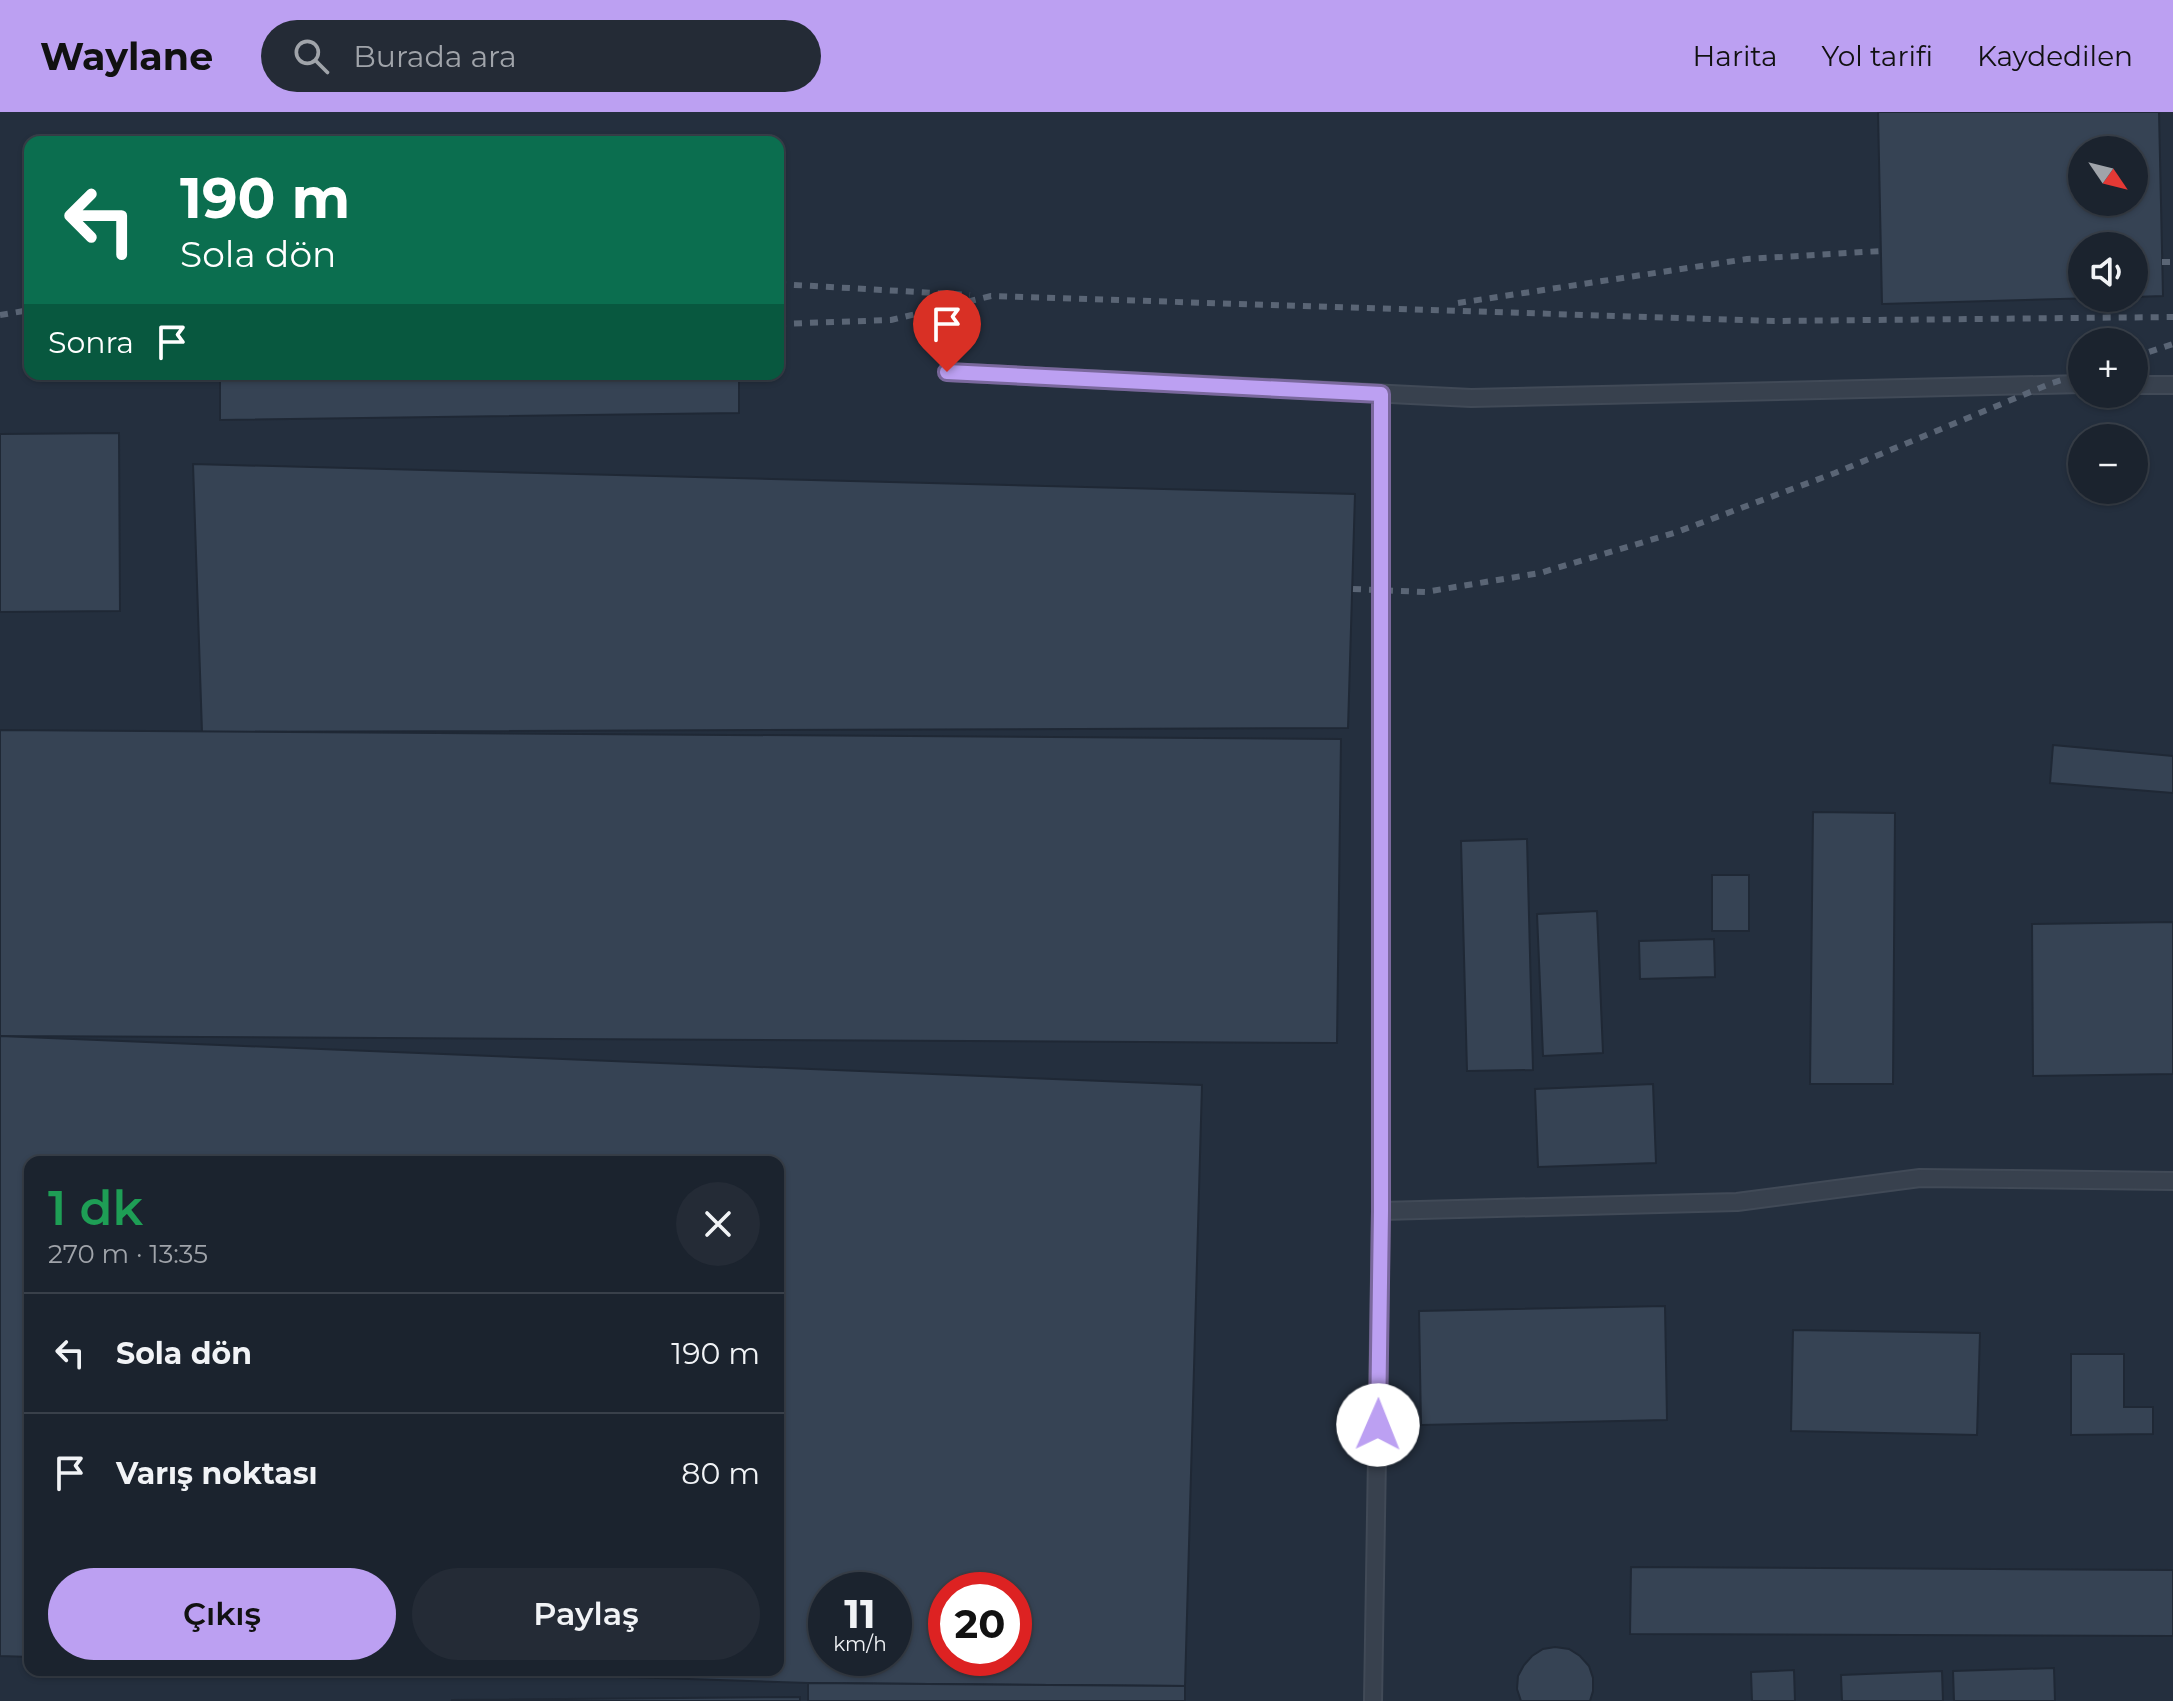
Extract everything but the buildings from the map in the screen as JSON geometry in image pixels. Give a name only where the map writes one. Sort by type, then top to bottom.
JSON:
[{"type":"lane","points":[[947,372],[1471,398],[2068,384]]},
{"type":"lane","points":[[2148,385],[2173,385]]},
{"type":"lane","points":[[1373,1701],[1381,1211],[1381,394]]},
{"type":"lane","points":[[1381,1211],[1737,1202],[1920,1178],[2173,1181]]},
{"type":"railway","points":[[1458,303],[1747,259],[1881,251]]},
{"type":"railway","points":[[2162,262],[2173,262]]},
{"type":"railway","points":[[784,284],[970,295]]},
{"type":"railway","points":[[784,324],[891,320],[991,296],[1774,321],[2173,317]]},
{"type":"railway","points":[[0,315],[24,311]]},
{"type":"railway","points":[[2148,352],[2173,344]]},
{"type":"railway","points":[[1353,589],[1425,592],[1540,573],[1674,533],[1835,473],[2068,378]]},
{"type":"route","points":[[947,372],[1381,394],[1378,1425]]}]
